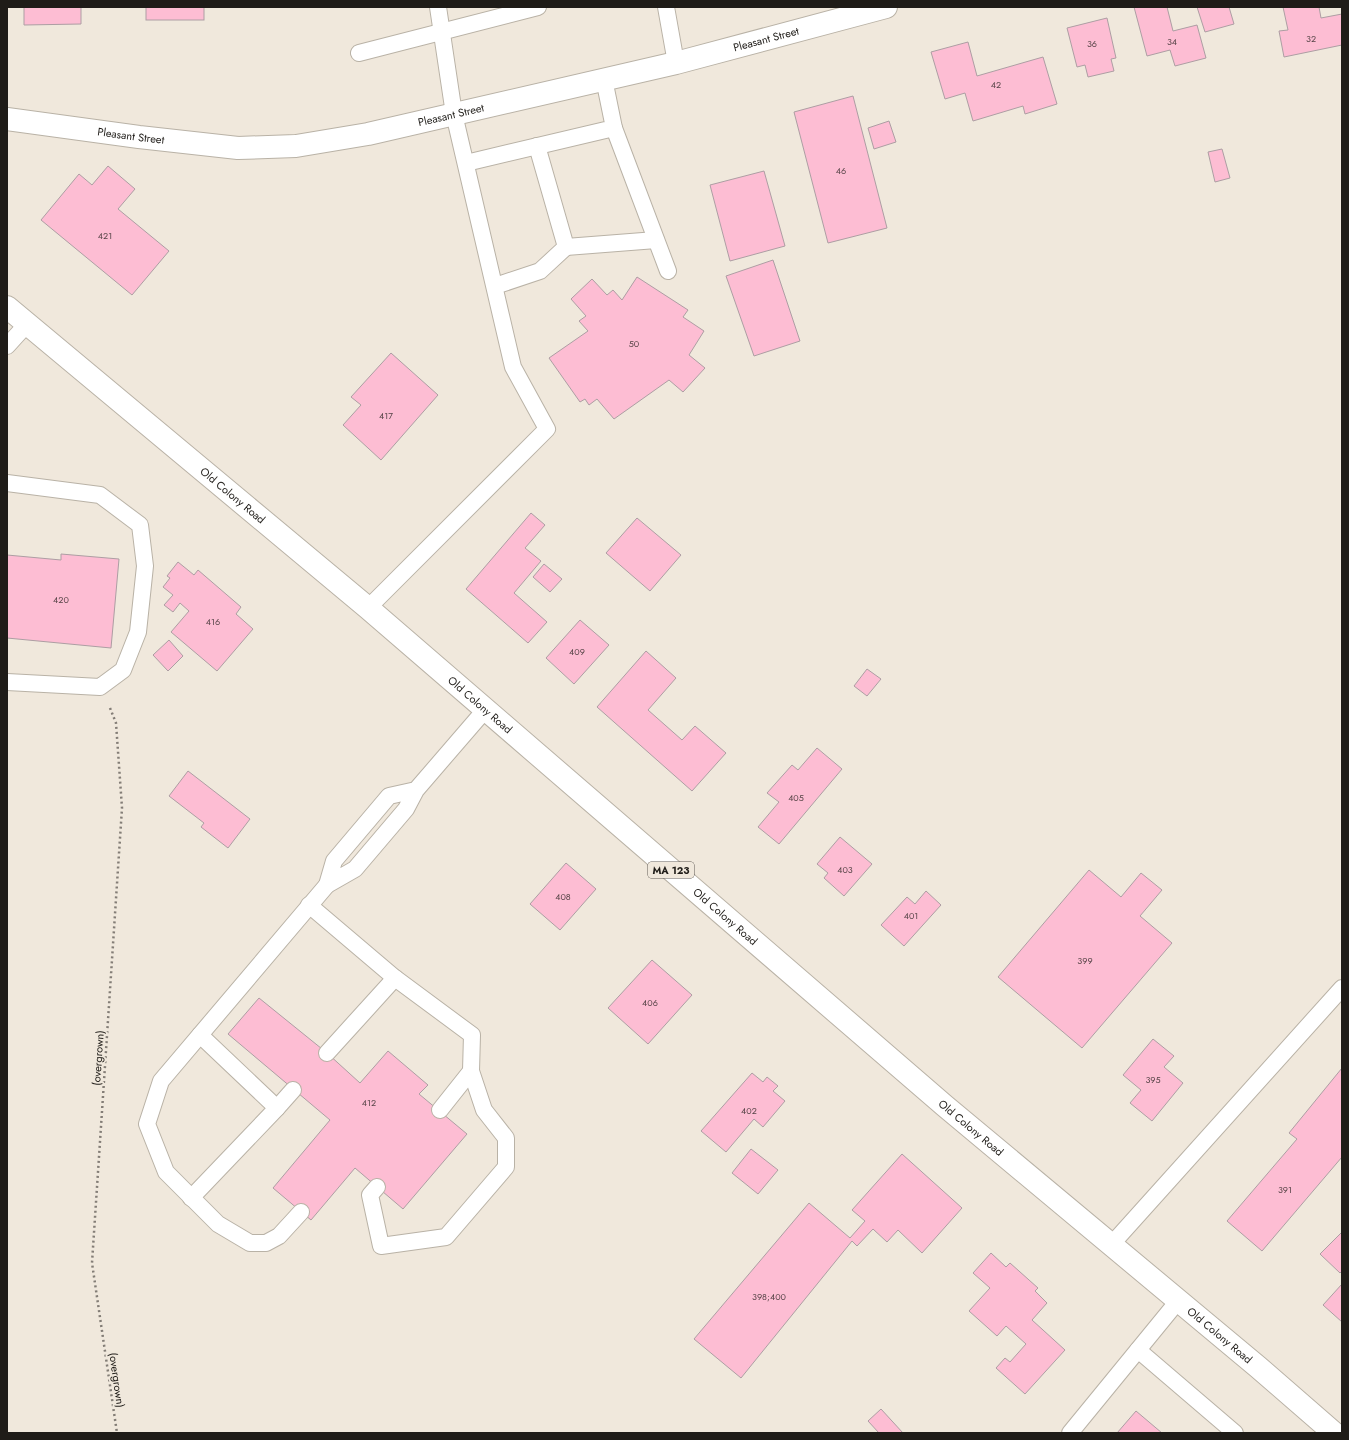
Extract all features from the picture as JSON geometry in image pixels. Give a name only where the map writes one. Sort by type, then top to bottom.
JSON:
[{"type":"main road","name":"Pleasant Street","points":[[7,120],[238,148],[296,146],[368,134],[676,63],[886,7]]},
{"type":"main road","name":"Old Colony Road","points":[[7,307],[368,608],[945,1106],[1178,1301],[1331,1432]]},
{"type":"lane","points":[[368,608],[547,429],[513,367],[454,114],[438,7]]},
{"type":"lane","points":[[359,53],[538,7]]},
{"type":"lane","points":[[666,7],[676,63]]},
{"type":"lane","points":[[604,79],[614,128],[668,271]]},
{"type":"lane","points":[[466,163],[614,128]]},
{"type":"lane","points":[[537,146],[566,247]]},
{"type":"lane","points":[[494,286],[540,270],[566,247],[656,240]]},
{"type":"lane","points":[[7,346],[27,324]]},
{"type":"lane","points":[[7,483],[100,495],[140,525],[145,566],[138,632],[123,670],[100,687],[7,682]]},
{"type":"lane","points":[[301,1212],[279,1236],[266,1243],[250,1243],[218,1224],[166,1172],[147,1124],[161,1081],[327,885],[355,869],[406,810],[416,790],[485,710]]},
{"type":"lane","points":[[327,885],[334,861],[389,796],[416,790]]},
{"type":"lane","points":[[309,906],[395,978],[472,1035],[471,1072],[484,1110],[506,1138],[506,1167],[446,1237],[381,1246],[370,1195],[377,1187]]},
{"type":"lane","points":[[327,1053],[395,978]]},
{"type":"lane","points":[[1111,1245],[1342,988]]},
{"type":"lane","points":[[200,1035],[277,1108]]},
{"type":"lane","points":[[440,1110],[471,1072]]},
{"type":"lane","points":[[191,1198],[293,1090]]},
{"type":"lane","points":[[1070,1433],[1178,1301]]},
{"type":"lane","points":[[1138,1350],[1235,1433]]},
{"type":"path","name":"(overgrown)","points":[[100,687],[116,723],[122,808],[92,1263],[117,1433]]},
{"type":"building","points":[[24,7],[81,7],[81,24],[24,25]]},
{"type":"building","points":[[146,7],[204,7],[204,20],[146,20]]},
{"type":"building","points":[[1134,7],[1167,7],[1173,31],[1197,25],[1206,58],[1175,66],[1170,50],[1147,56]]},
{"type":"building","points":[[1197,7],[1229,7],[1234,24],[1205,32]]},
{"type":"building","points":[[1283,7],[1319,7],[1321,18],[1342,14],[1342,45],[1284,57],[1279,31],[1288,30]]},
{"type":"building","points":[[1107,18],[1116,58],[1111,59],[1114,71],[1088,77],[1085,65],[1077,67],[1067,28]]},
{"type":"building","points":[[968,42],[977,76],[1043,57],[1057,104],[1025,114],[1023,106],[973,121],[965,93],[945,99],[931,52]]},
{"type":"building","points":[[853,96],[887,228],[828,243],[794,112]]},
{"type":"building","points":[[889,121],[896,142],[874,149],[868,128]]},
{"type":"building","points":[[1222,149],[1230,178],[1215,182],[1208,152]]},
{"type":"building","points":[[108,166],[135,189],[118,209],[169,251],[132,295],[41,220],[79,174],[92,185]]},
{"type":"building","points":[[764,171],[785,246],[730,261],[710,185]]},
{"type":"building","points":[[773,260],[800,341],[754,356],[726,276]]},
{"type":"building","points":[[637,277],[688,310],[683,317],[704,331],[689,355],[705,368],[683,392],[669,380],[614,419],[597,399],[589,405],[585,399],[580,402],[549,358],[588,331],[579,321],[586,316],[571,299],[592,279],[607,295],[613,290],[622,300]]},
{"type":"building","points":[[391,353],[438,395],[381,460],[343,425],[361,405],[351,397]]},
{"type":"building","points":[[531,513],[545,525],[525,548],[541,561],[514,593],[547,622],[528,643],[466,589]]},
{"type":"building","points":[[637,518],[681,555],[650,591],[606,553]]},
{"type":"building","points":[[61,554],[119,559],[111,648],[7,638],[7,555],[61,560]]},
{"type":"building","points":[[178,562],[194,575],[198,570],[241,607],[236,614],[253,629],[217,671],[171,632],[189,611],[180,603],[173,612],[164,605],[173,595],[163,587],[170,578],[167,576]]},
{"type":"building","points":[[544,564],[562,579],[550,592],[533,577]]},
{"type":"building","points":[[580,620],[609,645],[574,684],[546,658]]},
{"type":"building","points":[[169,640],[183,656],[168,671],[153,655]]},
{"type":"building","points":[[646,651],[676,678],[648,710],[682,740],[695,726],[726,753],[692,791],[597,707]]},
{"type":"building","points":[[867,669],[881,679],[867,696],[854,686]]},
{"type":"building","points":[[817,748],[842,769],[779,844],[758,827],[779,802],[767,793],[792,765],[798,770]]},
{"type":"building","points":[[188,771],[250,819],[228,848],[201,827],[204,823],[169,796]]},
{"type":"building","points":[[840,837],[872,864],[844,896],[824,878],[828,873],[817,864]]},
{"type":"building","points":[[566,863],[596,889],[560,930],[530,904]]},
{"type":"building","points":[[1089,870],[1121,897],[1141,873],[1162,890],[1140,916],[1172,943],[1082,1048],[998,977]]},
{"type":"building","points":[[926,891],[941,905],[904,946],[881,925],[907,897],[915,904]]},
{"type":"building","points":[[652,960],[692,995],[648,1044],[608,1008]]},
{"type":"building","points":[[259,998],[327,1053],[360,1083],[388,1051],[428,1085],[419,1094],[467,1134],[403,1209],[355,1168],[311,1220],[273,1188],[330,1120],[228,1034]]},
{"type":"building","points":[[1153,1039],[1174,1056],[1164,1067],[1183,1083],[1152,1121],[1130,1103],[1141,1090],[1123,1075]]},
{"type":"building","points":[[1342,1068],[1342,1157],[1262,1251],[1227,1221],[1297,1139],[1289,1133]]},
{"type":"building","points":[[752,1073],[763,1082],[767,1077],[778,1086],[773,1091],[785,1101],[763,1127],[754,1119],[726,1152],[701,1131]]},
{"type":"building","points":[[751,1149],[778,1170],[758,1194],[732,1173]]},
{"type":"building","points":[[902,1154],[962,1208],[922,1253],[898,1230],[887,1242],[873,1229],[857,1246],[852,1241],[741,1378],[694,1339],[809,1203],[850,1238],[865,1221],[852,1210]]},
{"type":"building","points":[[1342,1232],[1342,1271],[1340,1273],[1320,1254]]},
{"type":"building","points":[[991,1253],[1006,1267],[1010,1263],[1038,1288],[1035,1291],[1047,1303],[1032,1320],[1065,1350],[1025,1394],[996,1368],[1005,1358],[1010,1362],[1026,1344],[1006,1326],[997,1336],[969,1311],[990,1288],[973,1273]]},
{"type":"building","points":[[1342,1284],[1342,1322],[1323,1305]]},
{"type":"building","points":[[881,1409],[903,1433],[879,1433],[868,1421]]},
{"type":"building","points":[[1136,1411],[1162,1433],[1117,1433]]}]
